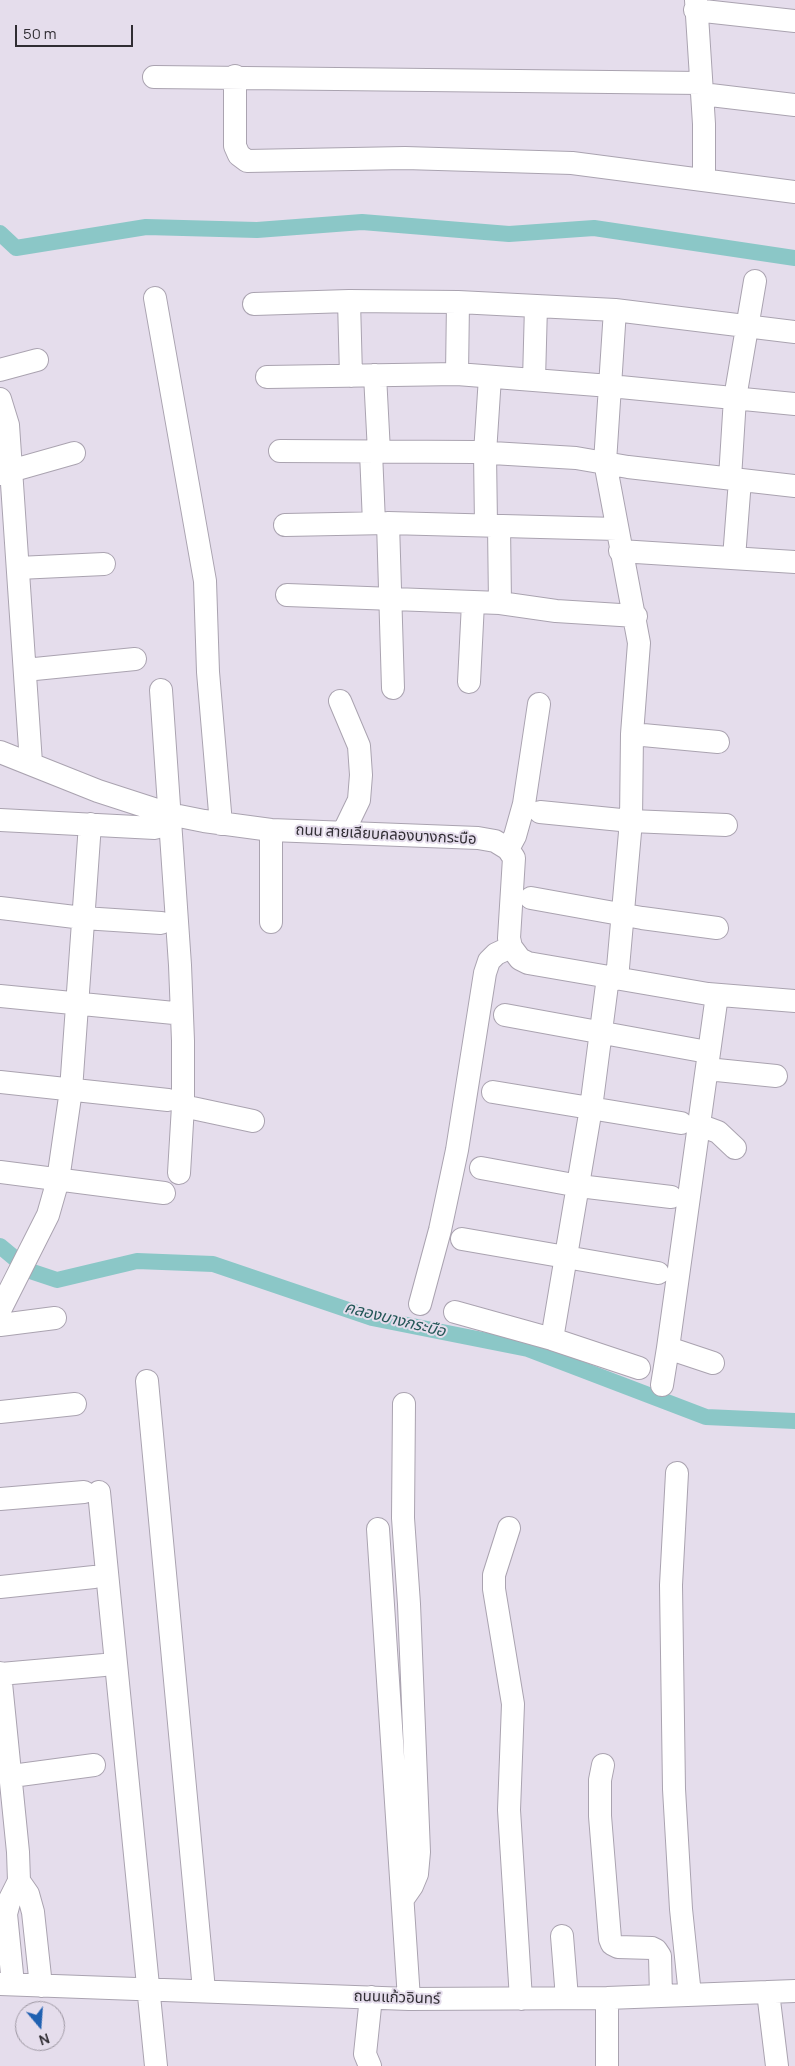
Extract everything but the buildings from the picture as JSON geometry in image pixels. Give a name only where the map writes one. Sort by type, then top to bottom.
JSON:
[{"type":"street","points":[[704,180],[696,5],[795,21]]},
{"type":"street","points":[[235,76],[235,146],[239,155],[246,161],[405,158],[572,164],[795,192]]},
{"type":"street","points":[[154,77],[235,76],[701,88],[795,105]]},
{"type":"street","points":[[734,558],[735,398],[755,281]]},
{"type":"street","points":[[155,298],[205,581],[208,672],[221,824]]},
{"type":"street","points":[[254,304],[349,301],[458,302],[615,310],[795,332]]},
{"type":"street","points":[[349,301],[351,376]]},
{"type":"street","points":[[457,374],[458,302]]},
{"type":"street","points":[[534,380],[536,306]]},
{"type":"street","points":[[552,1339],[592,1108],[602,1033],[622,914],[631,820],[632,734],[639,643],[636,616],[618,540],[605,462],[615,310]]},
{"type":"street","points":[[0,370],[37,360]]},
{"type":"street","points":[[267,377],[457,374],[610,386],[795,404]]},
{"type":"street","points":[[375,375],[375,452],[381,523],[391,598],[393,688]]},
{"type":"street","points":[[490,377],[485,453],[500,604]]},
{"type":"street","points":[[0,399],[8,426],[5,473],[18,568],[31,763]]},
{"type":"street","points":[[280,451],[485,453],[605,462],[628,467],[795,486]]},
{"type":"street","points":[[5,473],[74,453]]},
{"type":"street","points":[[285,524],[381,523],[492,526],[618,540],[734,558],[795,562]]},
{"type":"street","points":[[18,568],[104,564]]},
{"type":"street","points":[[287,595],[500,604],[556,611],[636,616]]},
{"type":"street","points":[[469,682],[473,603]]},
{"type":"street","points":[[24,670],[134,659]]},
{"type":"street","points":[[161,690],[162,821],[180,965],[175,1103],[178,1173]]},
{"type":"street","points":[[340,701],[359,746],[361,774],[359,800],[343,832]]},
{"type":"street","points":[[539,704],[524,804],[515,836],[508,849],[515,862],[511,947],[520,959],[528,963],[717,996],[795,1001]]},
{"type":"street","points":[[632,734],[718,742]]},
{"type":"street","name":"ถนน สายเลียบคลองบางกระบือ","points":[[0,752],[98,791],[162,821],[221,824],[271,830],[478,838],[494,841],[508,849]]},
{"type":"street","points":[[540,812],[631,820],[726,825]]},
{"type":"street","points":[[0,820],[90,824],[162,821]]},
{"type":"street","points":[[4,1304],[39,1233],[53,1200],[58,1180],[71,1090],[90,824]]},
{"type":"street","points":[[270,922],[271,830]]},
{"type":"street","points":[[531,898],[717,928]]},
{"type":"street","points":[[0,908],[83,918],[161,923]]},
{"type":"street","points":[[420,1304],[440,1230],[457,1150],[485,973],[493,958],[511,947]]},
{"type":"street","points":[[0,996],[174,1013]]},
{"type":"street","points":[[662,1385],[668,1348],[690,1124],[717,996]]},
{"type":"street","points":[[505,1015],[602,1033],[704,1060],[776,1076]]},
{"type":"street","points":[[0,1082],[175,1103],[252,1121]]},
{"type":"street","points":[[493,1092],[690,1124],[718,1132],[736,1148]]},
{"type":"street","points":[[481,1168],[579,1186],[671,1197]]},
{"type":"street","points":[[0,1172],[164,1194]]},
{"type":"street","points":[[462,1239],[658,1273]]},
{"type":"street","points":[[455,1312],[552,1339],[639,1368]]},
{"type":"street","points":[[0,1325],[55,1318]]},
{"type":"street","points":[[668,1348],[713,1363]]},
{"type":"street","points":[[147,1381],[204,1990]]},
{"type":"street","points":[[0,1412],[75,1404]]},
{"type":"street","points":[[403,1899],[412,1886],[417,1874],[418,1852],[403,1518],[404,1404]]},
{"type":"street","points":[[676,1473],[671,1585],[674,1779],[681,1909],[690,1995]]},
{"type":"street","points":[[0,1499],[92,1492],[156,2066]]},
{"type":"street","points":[[509,1528],[494,1575],[494,1589],[513,1704],[510,1810],[521,1999]]},
{"type":"street","points":[[378,1529],[409,1999]]},
{"type":"street","points":[[0,1587],[94,1577]]},
{"type":"street","points":[[41,1986],[33,1912],[28,1894],[19,1881],[9,1852],[7,1768],[0,1674],[104,1665]]},
{"type":"street","points":[[604,1765],[600,1780],[600,1816],[610,1939],[612,1944],[618,1947],[652,1948],[656,1950],[660,1956],[661,1996]]},
{"type":"street","points":[[7,1768],[94,1766]]},
{"type":"street","points":[[7,1984],[5,1959],[6,1914],[10,1899],[19,1881]]},
{"type":"street","points":[[562,1936],[567,1998]]},
{"type":"street","points":[[5,1959],[38,1959]]},
{"type":"street","name":"ถนนแก้วอินทร์","points":[[7,1984],[409,1999],[607,1998],[795,1991]]},
{"type":"street","points":[[768,1992],[777,2066]]},
{"type":"street","points":[[370,2066],[366,2054],[371,1997]]},
{"type":"street","points":[[607,1998],[607,2066]]},
{"type":"waterway","points":[[0,233],[16,248],[146,227],[257,230],[362,222],[509,234],[594,228],[795,258]]},
{"type":"waterway","name":"คลองบางกระบือ","points":[[0,1246],[30,1271],[57,1280],[137,1261],[213,1264],[372,1318],[528,1349],[706,1417],[795,1421]]}]
